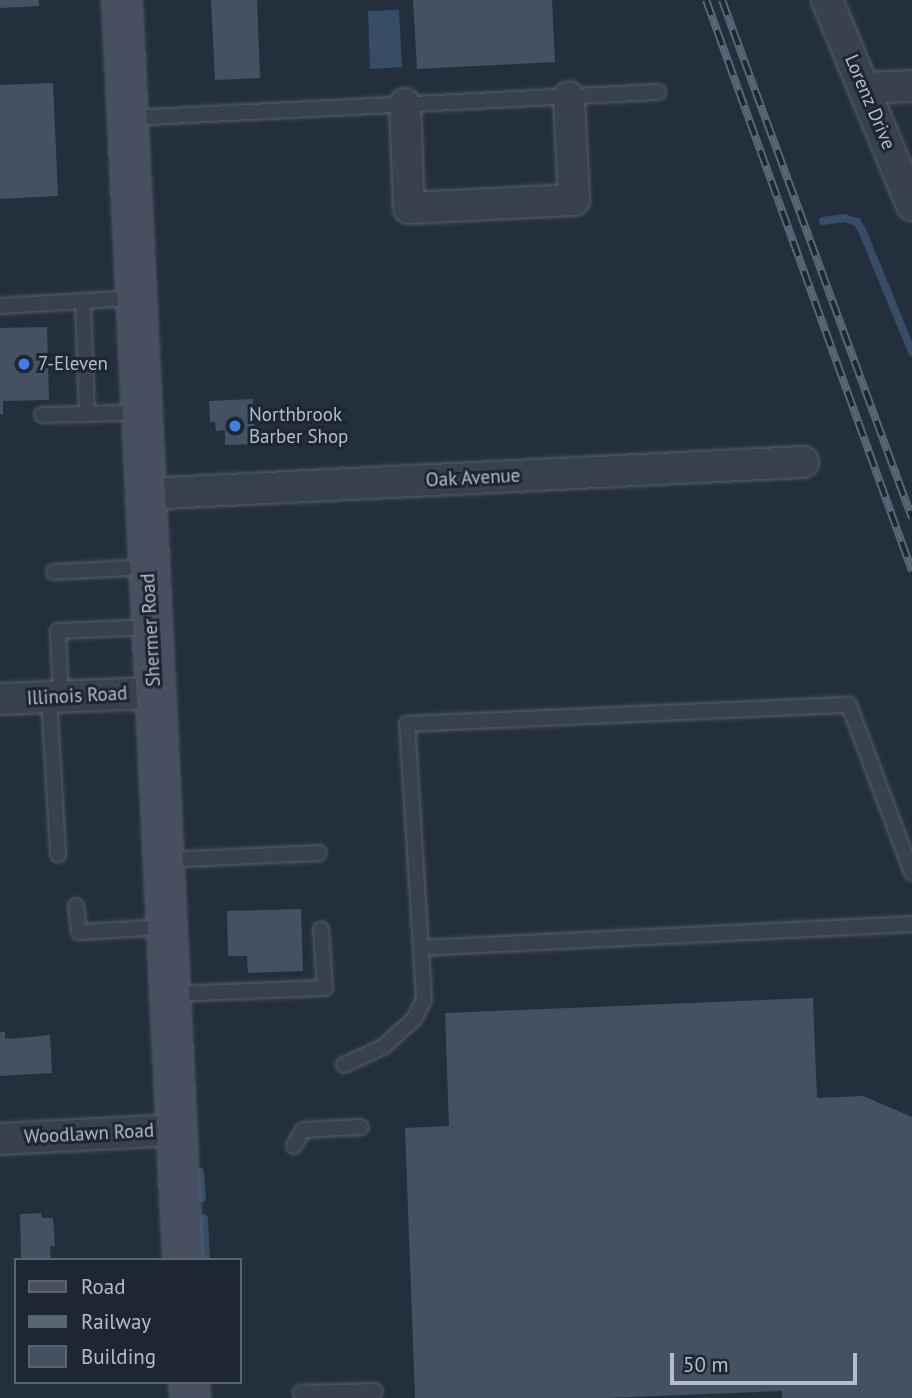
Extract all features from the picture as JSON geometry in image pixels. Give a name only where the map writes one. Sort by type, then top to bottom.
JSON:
[{"type":"main road","name":"Shermer Road","points":[[122,0],[150,627],[183,1258]]},
{"type":"street","name":"Lorenz Drive","points":[[827,0],[912,205]]},
{"type":"street","points":[[864,88],[912,86]]},
{"type":"street","points":[[405,104],[409,208],[574,200],[569,97]]},
{"type":"street","name":"Oak Avenue","points":[[144,494],[803,462]]},
{"type":"street","name":"Illinois Road","points":[[0,699],[154,693]]},
{"type":"street","name":"Woodlawn Road","points":[[0,1139],[177,1130]]},
{"type":"lane","points":[[127,118],[658,92]]},
{"type":"lane","points":[[0,306],[135,298]]},
{"type":"lane","points":[[83,301],[87,414]]},
{"type":"lane","points":[[42,415],[140,412]]},
{"type":"lane","points":[[54,572],[148,567]]},
{"type":"lane","points":[[58,855],[55,697],[58,631],[150,627]]},
{"type":"lane","points":[[344,1065],[383,1047],[414,1019],[424,999],[407,724],[849,705],[912,873]]},
{"type":"lane","points":[[163,860],[319,853]]},
{"type":"lane","points":[[76,906],[79,932],[167,927]]},
{"type":"lane","points":[[422,948],[912,924]]},
{"type":"lane","points":[[170,994],[325,988],[321,929]]},
{"type":"lane","points":[[294,1146],[303,1130],[361,1127]]},
{"type":"lane","points":[[301,1392],[374,1391]]},
{"type":"water","points":[[399,10],[402,67],[370,69],[368,11]]},
{"type":"building","points":[[0,0],[39,0],[39,6],[0,8]]},
{"type":"building","points":[[211,0],[257,0],[260,78],[215,80]]},
{"type":"building","points":[[413,0],[552,0],[555,62],[417,69]]},
{"type":"building","points":[[53,83],[58,196],[0,199],[0,85]]},
{"type":"building","name":"7-Eleven","points":[[47,327],[49,400],[3,401],[3,414],[0,414],[0,328]]},
{"type":"building","name":"Northbrook Barber Shop","points":[[253,399],[255,444],[225,445],[225,430],[216,431],[215,422],[210,422],[209,401]]},
{"type":"building","points":[[301,909],[303,971],[248,973],[247,956],[228,956],[227,911]]},
{"type":"building","points":[[813,998],[817,1098],[863,1096],[912,1117],[912,1398],[782,1398],[782,1391],[606,1398],[415,1398],[405,1128],[449,1126],[445,1013]]},
{"type":"building","points":[[0,1032],[5,1032],[5,1038],[9,1039],[50,1035],[52,1073],[0,1076]]},
{"type":"building","points":[[41,1213],[42,1218],[53,1218],[55,1246],[50,1246],[51,1258],[21,1258],[20,1214]]},
{"type":"waterway","points":[[823,221],[844,218],[857,222],[912,352]]},
{"type":"waterway","points":[[200,1172],[202,1198]]},
{"type":"waterway","points":[[204,1219],[206,1258]]},
{"type":"railway","points":[[706,0],[912,571]]},
{"type":"railway","points":[[722,0],[912,518]]},
{"type":"place","name":"7-Eleven","points":[[24,364]]},
{"type":"place","name":"Northbrook Barber Shop","points":[[235,426]]}]
